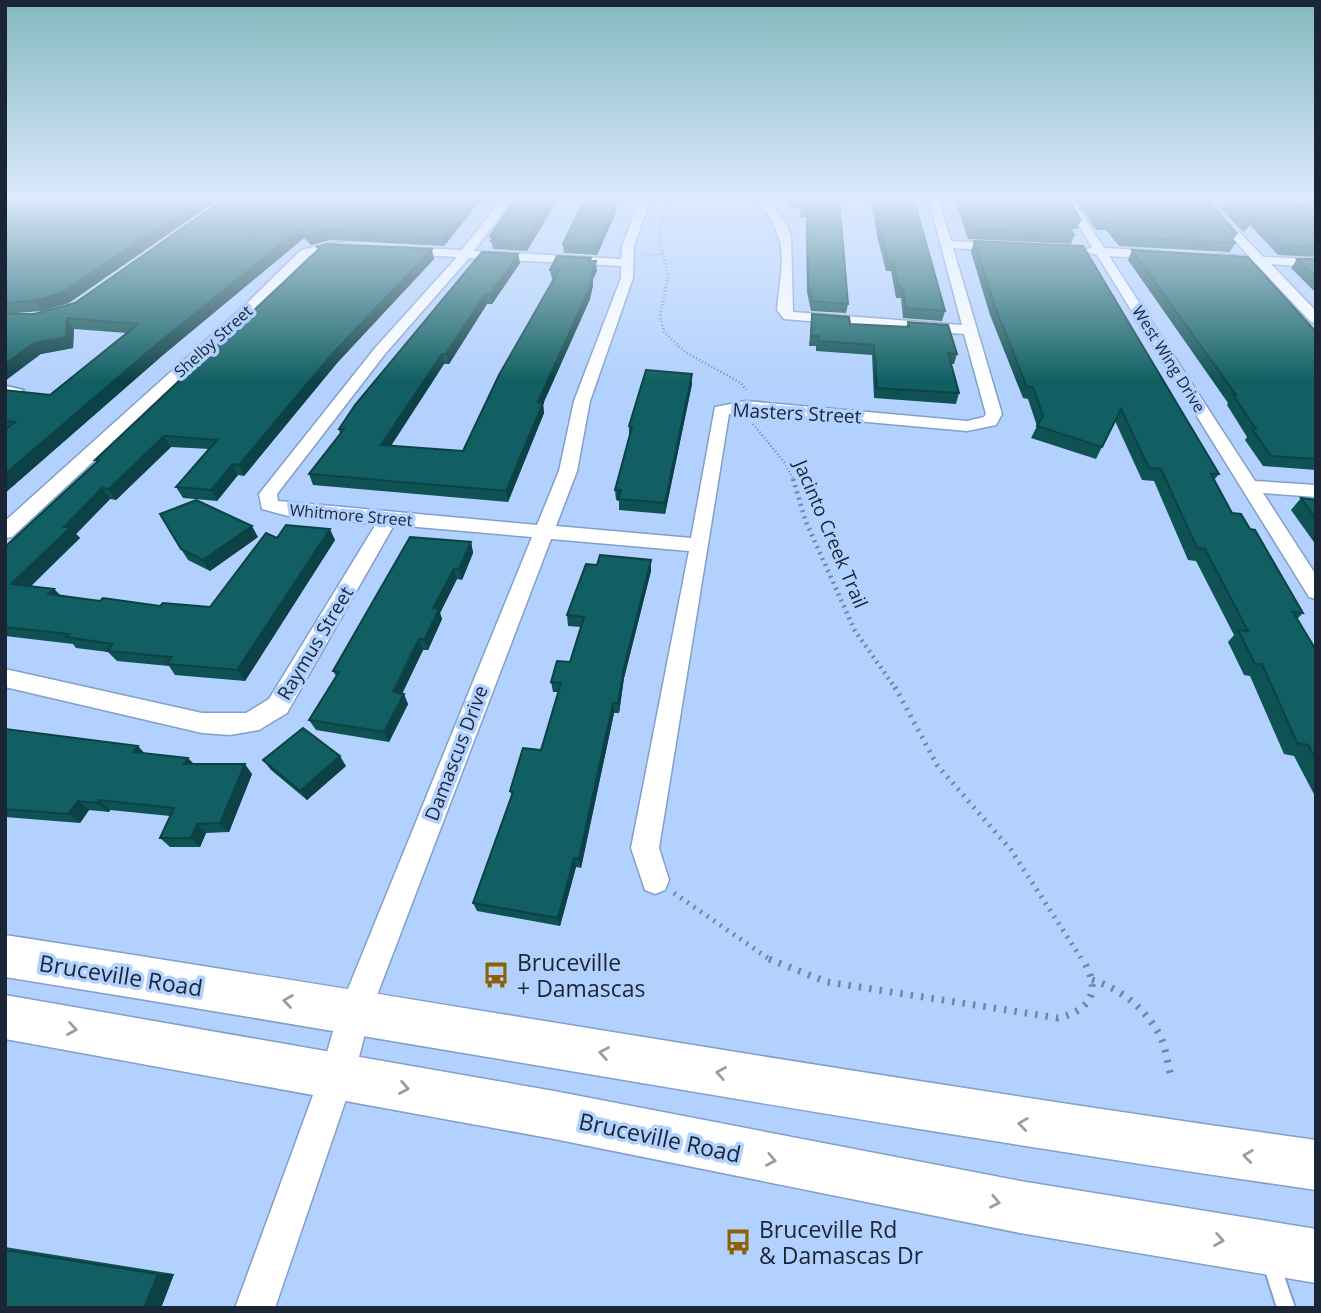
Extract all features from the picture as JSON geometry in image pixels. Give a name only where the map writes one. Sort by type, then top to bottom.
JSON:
[{"type":"main road","name":"Bruceville Road","points":[[5,956],[355,1011],[1012,1122],[1316,1165]]},
{"type":"main road","name":"Bruceville Road","points":[[5,1017],[554,1115],[1020,1207],[1316,1256]]},
{"type":"street","name":"Shelby Street","points":[[5,531],[250,308],[299,258]]},
{"type":"street","name":"Whitmore Street","points":[[462,258],[433,296],[380,351],[268,494],[269,505],[288,510],[700,545]]},
{"type":"street","points":[[609,258],[634,259]]},
{"type":"street","points":[[787,258],[785,310],[789,316],[972,330]]},
{"type":"street","name":"Masters Street","points":[[655,880],[645,848],[700,545],[721,410],[746,406],[981,425],[990,421],[994,414],[951,258]]},
{"type":"street","name":"West Wing Drive","points":[[1106,258],[1248,486]]},
{"type":"street","points":[[1228,258],[1316,263]]},
{"type":"street","name":"Damascus Drive","points":[[255,1308],[337,1076],[355,1011],[568,471],[582,401],[634,259]]},
{"type":"street","points":[[1259,260],[1316,319]]},
{"type":"street","points":[[1248,486],[1316,491]]},
{"type":"street","points":[[1248,486],[1316,592]]},
{"type":"street","name":"Raymus Street","points":[[5,678],[176,718],[225,726],[250,723],[278,706],[389,518]]},
{"type":"lane","points":[[5,388],[19,390],[5,401]]},
{"type":"lane","points":[[1267,1248],[1286,1308]]},
{"type":"path","points":[[634,259],[639,258]]},
{"type":"path","points":[[664,258],[668,276],[660,316],[664,332],[685,352],[740,383],[746,389],[747,397]]},
{"type":"path","name":"Jacinto Creek Trail","points":[[747,417],[785,463],[797,488],[806,522],[855,631],[900,695],[937,765],[1011,850],[1086,965],[1092,981]]},
{"type":"path","points":[[655,880],[778,964],[827,982],[1058,1018],[1075,1015],[1087,1005],[1093,995],[1092,981],[1115,987],[1149,1020],[1160,1035],[1171,1076]]},
{"type":"building","points":[[5,258],[113,258],[63,292],[34,301],[5,303]]},
{"type":"building","points":[[139,258],[263,258],[157,344],[5,474],[5,430],[15,422],[5,421],[5,390],[50,395],[138,324],[67,318],[66,337],[34,343],[5,364],[5,314],[34,314],[75,303]]},
{"type":"building","points":[[309,258],[423,258],[333,353],[239,465],[233,464],[211,490],[176,487],[217,440],[164,436],[109,489],[102,488],[64,527],[71,527],[11,584],[54,589],[48,594],[100,601],[103,598],[160,606],[163,603],[210,607],[266,533],[277,538],[286,525],[330,529],[237,670],[167,664],[172,657],[107,651],[113,644],[66,637],[69,634],[5,627],[5,547],[99,460],[95,460]]},
{"type":"building","points":[[477,258],[515,258],[490,295],[485,294],[381,445],[463,451],[499,375],[559,270],[550,270],[556,258],[591,258],[589,261],[596,261],[590,275],[593,275],[589,289],[538,402],[543,403],[506,491],[309,474],[344,429],[339,429],[355,405]]},
{"type":"building","points":[[808,258],[844,258],[848,304],[812,301],[808,283]]},
{"type":"building","points":[[887,258],[930,258],[945,311],[906,308],[903,289],[899,288],[893,261],[888,261]]},
{"type":"building","points":[[979,258],[1090,258],[1219,474],[1211,474],[1232,513],[1241,514],[1250,529],[1255,530],[1303,613],[1293,612],[1316,650],[1316,760],[1308,745],[1297,743],[1262,664],[1255,664],[1238,630],[1248,631],[1205,549],[1197,548],[1161,469],[1149,468],[1121,409],[1102,447],[1037,426],[1043,416],[1033,387],[1027,387],[994,304]]},
{"type":"building","points":[[1138,258],[1249,258],[1316,332],[1316,459],[1271,456],[1252,429],[1256,429],[1233,395],[1236,395]]},
{"type":"building","points":[[1297,259],[1316,259],[1316,277]]},
{"type":"building","points":[[812,314],[849,317],[850,324],[909,327],[908,322],[948,325],[957,354],[948,353],[959,393],[877,388],[874,345],[818,341],[818,336],[811,336]]},
{"type":"building","points":[[646,370],[692,374],[665,503],[618,499],[621,490],[615,490],[632,427],[629,426]]},
{"type":"building","points":[[1301,498],[1316,500],[1316,519]]},
{"type":"building","points":[[196,500],[252,526],[203,560],[181,549],[160,514]]},
{"type":"building","points":[[410,537],[471,542],[459,569],[454,569],[433,608],[439,609],[424,640],[419,639],[393,692],[404,694],[384,732],[309,720],[339,672],[333,671]]},
{"type":"building","points":[[600,555],[651,560],[618,703],[613,703],[579,859],[574,858],[558,918],[473,903],[513,792],[510,791],[523,748],[541,750],[561,683],[551,682],[557,661],[570,662],[584,617],[567,615],[586,564],[597,565]]},
{"type":"building","points":[[303,728],[340,756],[300,791],[263,760]]},
{"type":"building","points":[[5,729],[138,746],[133,752],[188,758],[184,764],[245,764],[220,823],[197,824],[191,838],[160,838],[174,808],[99,800],[97,803],[78,801],[68,814],[5,809]]},
{"type":"building","points":[[5,1250],[158,1274],[144,1308],[5,1308]]},
{"type":"place","name":"Bruceville + Damascas","points":[[496,975]]},
{"type":"place","name":"Bruceville Rd & Damascas Dr","points":[[738,1242]]}]
